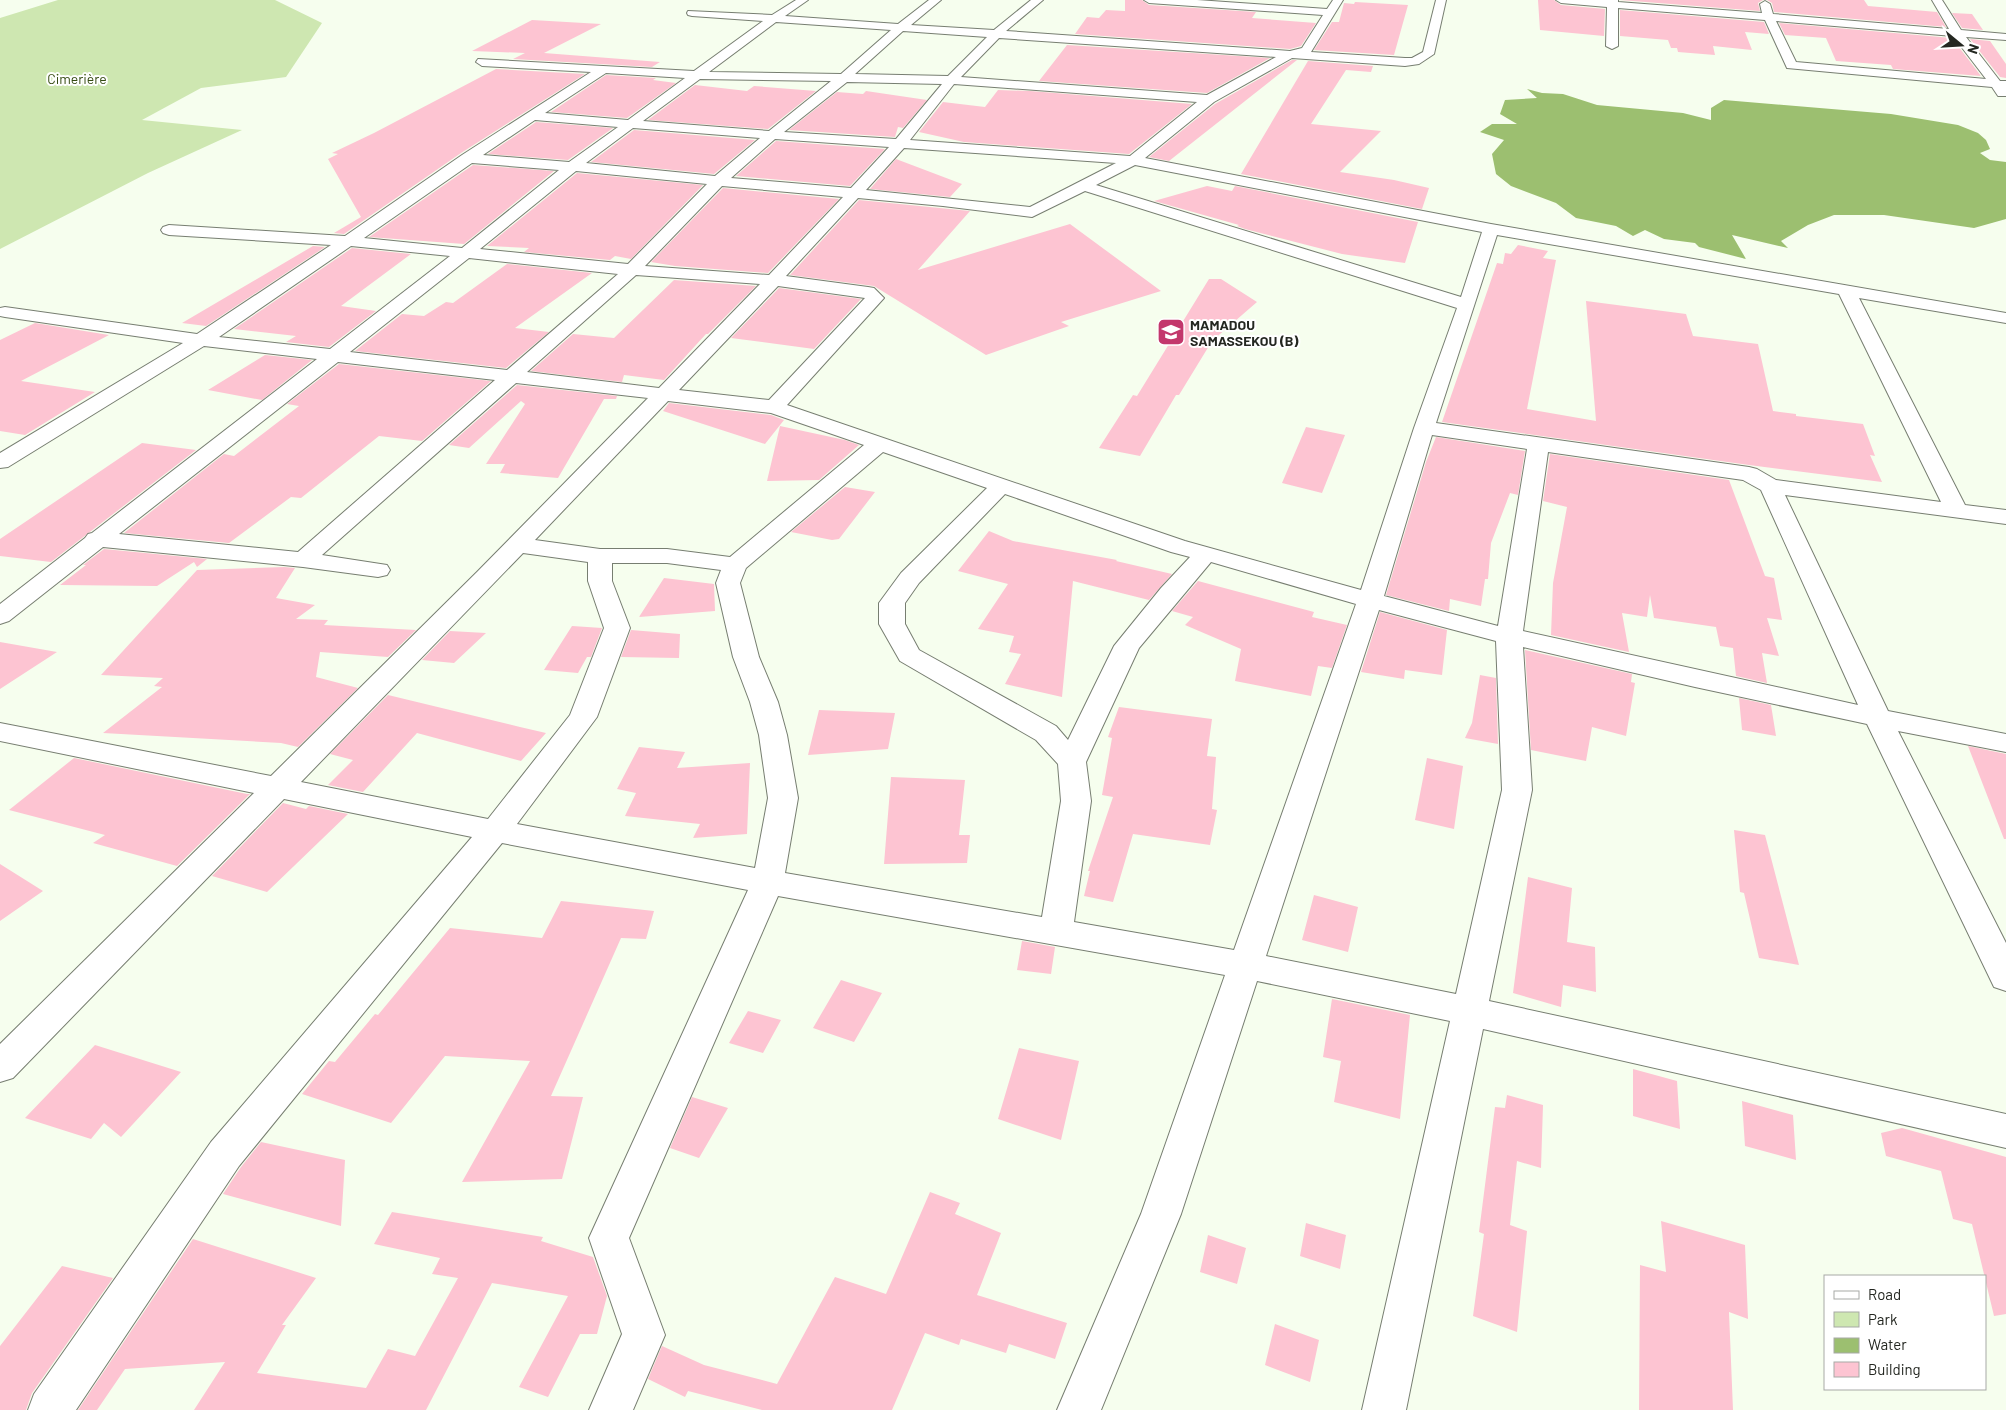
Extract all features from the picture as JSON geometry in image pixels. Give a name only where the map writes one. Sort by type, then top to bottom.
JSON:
[{"type":"street","points":[[0,616],[464,254],[573,166],[695,75],[773,19],[803,0]]},
{"type":"street","points":[[303,560],[632,270],[718,181],[936,0]]},
{"type":"street","points":[[0,1067],[518,545],[854,194],[900,144],[951,80],[996,34],[1038,0]]},
{"type":"street","points":[[1149,0],[1334,6]]},
{"type":"street","points":[[692,14],[1406,62],[1415,61],[1428,54],[1440,0]]},
{"type":"street","points":[[1561,0],[1613,2],[1769,18],[2006,37]]},
{"type":"street","points":[[1764,0],[1769,18],[1791,65],[2001,85]]},
{"type":"street","points":[[1937,0],[1957,33],[2001,85],[2006,98]]},
{"type":"street","points":[[1612,46],[1613,2]]},
{"type":"street","points":[[467,158],[653,173],[718,181],[943,201],[1032,212],[1086,186],[1132,160],[1209,99],[1290,54],[1306,51],[1334,6]]},
{"type":"street","points":[[482,62],[695,75],[951,80],[1209,99]]},
{"type":"street","points":[[0,462],[200,340],[348,241],[467,158],[603,70]]},
{"type":"street","points":[[531,116],[1132,160],[1491,229],[2006,318]]},
{"type":"street","points":[[1086,186],[1467,305]]},
{"type":"street","points":[[1079,1410],[1161,1214],[1370,600],[1424,428],[1467,305],[1491,229]]},
{"type":"street","points":[[169,230],[348,241],[632,270],[773,280],[868,292],[875,298],[774,407]]},
{"type":"street","points":[[1846,290],[1957,511]]},
{"type":"street","points":[[5,312],[200,340],[774,407],[1179,547],[1370,600],[1509,636],[1878,718],[2006,743]]},
{"type":"street","points":[[1424,428],[1538,446],[1749,474],[1770,486],[2006,517]]},
{"type":"street","points":[[611,1410],[644,1335],[609,1238],[768,882],[783,798],[774,735],[764,702],[746,658],[728,584],[735,565],[880,443]]},
{"type":"street","points":[[1384,1410],[1517,790],[1509,636],[1538,446]]},
{"type":"street","points":[[1001,486],[910,578],[892,603],[892,624],[909,656],[1046,733],[1072,762]]},
{"type":"street","points":[[1770,486],[1878,718],[2006,977]]},
{"type":"street","points":[[96,540],[303,560],[378,570]]},
{"type":"street","points":[[518,545],[600,556],[667,556],[735,565]]},
{"type":"street","points":[[1056,932],[1076,801],[1072,762],[1127,646],[1170,593],[1206,553]]},
{"type":"street","points":[[50,1410],[225,1154],[494,831],[583,717],[617,628],[600,581],[600,556]]},
{"type":"street","points":[[0,596],[28,594]]},
{"type":"street","points":[[0,732],[494,831],[768,882],[1246,966],[1469,1011],[2006,1131]]},
{"type":"green space","name":"Cimerière","points":[[58,0],[275,0],[322,23],[286,77],[201,88],[142,120],[242,130],[148,173],[0,249],[0,18]]},
{"type":"water","points":[[1527,89],[1542,93],[1563,94],[1597,105],[1683,113],[1711,120],[1711,108],[1724,100],[1891,114],[1958,125],[1978,133],[1986,140],[1990,149],[1980,153],[1990,160],[2006,162],[2006,219],[1974,228],[1884,215],[1834,215],[1808,225],[1781,241],[1788,248],[1732,235],[1746,259],[1699,247],[1695,243],[1664,239],[1645,230],[1633,236],[1616,226],[1576,218],[1556,203],[1511,186],[1496,174],[1492,154],[1504,140],[1480,132],[1492,124],[1517,124],[1500,114],[1505,100],[1537,98]]},
{"type":"building","points":[[1125,0],[1142,0],[1149,5],[1256,12],[1252,18],[1316,23],[1301,46],[1290,49],[1075,34],[1087,17],[1099,18],[1106,10],[1125,11]]},
{"type":"building","points":[[1538,0],[1554,0],[1561,5],[1605,9],[1604,36],[1540,30]]},
{"type":"building","points":[[1620,0],[1763,0],[1758,3],[1760,11]]},
{"type":"building","points":[[1767,0],[1864,0],[1868,6],[1937,12],[1946,27],[1774,12],[1772,3]]},
{"type":"building","points":[[1355,2],[1408,5],[1394,55],[1314,50],[1332,22],[1339,22],[1344,3],[1354,4]]},
{"type":"building","points":[[1620,10],[1764,22],[1769,34],[1745,32],[1752,50],[1713,46],[1715,55],[1678,52],[1677,48],[1671,48],[1668,40],[1620,36]]},
{"type":"building","points":[[1952,13],[1972,14],[1983,30],[1962,28]]},
{"type":"building","points":[[532,20],[601,24],[544,53],[660,62],[652,67],[513,59],[525,53],[472,51]]},
{"type":"building","points":[[1779,23],[1952,38],[1981,76],[1893,69],[1891,65],[1836,61],[1826,38],[1785,35]]},
{"type":"building","points":[[1970,39],[1990,41],[2006,64],[2006,78],[2000,77]]},
{"type":"building","points":[[1067,45],[1270,58],[1207,93],[1039,81]]},
{"type":"building","points":[[1292,60],[1297,60],[1169,161],[1149,157],[1215,104]]},
{"type":"building","points":[[1308,61],[1373,66],[1371,72],[1346,70],[1311,124],[1381,131],[1340,172],[1394,180],[1429,188],[1422,209],[1241,174]]},
{"type":"building","points":[[496,69],[585,74],[461,153],[344,234],[334,233],[361,217],[328,159],[338,154],[332,153]]},
{"type":"building","points":[[606,75],[656,78],[653,80],[676,83],[627,118],[551,112]]},
{"type":"building","points":[[695,85],[747,91],[754,86],[816,91],[768,129],[648,120]]},
{"type":"building","points":[[998,90],[1192,104],[1129,154],[964,142],[919,132],[943,102],[985,107]]},
{"type":"building","points":[[866,91],[927,100],[903,128],[898,127],[895,137],[789,130],[837,92],[863,94]]},
{"type":"building","points":[[536,122],[613,128],[568,160],[488,154]]},
{"type":"building","points":[[634,130],[755,140],[714,174],[591,162]]},
{"type":"building","points":[[776,141],[885,149],[850,186],[736,176]]},
{"type":"building","points":[[896,159],[962,184],[950,197],[870,189]]},
{"type":"building","points":[[473,165],[554,171],[464,244],[369,237]]},
{"type":"building","points":[[577,173],[703,185],[631,259],[615,256],[610,260],[524,252],[529,248],[487,246]]},
{"type":"building","points":[[1207,186],[1232,191],[1235,186],[1418,222],[1405,263],[1342,254],[1245,229],[1237,226],[1239,225],[1154,201]]},
{"type":"building","points":[[723,188],[839,199],[768,273],[675,266],[651,262]]},
{"type":"building","points":[[859,200],[970,211],[918,270],[1070,224],[1161,291],[1061,322],[1069,326],[986,355],[874,286],[790,275]]},
{"type":"building","points":[[1518,245],[1548,251],[1543,258],[1556,260],[1527,409],[1596,421],[1586,301],[1686,314],[1693,336],[1758,344],[1773,411],[1796,414],[1796,416],[1863,424],[1875,456],[1870,455],[1882,482],[1442,422],[1497,263],[1503,264],[1505,253],[1511,254]]},
{"type":"building","points":[[313,246],[325,247],[206,326],[182,323]]},
{"type":"building","points":[[352,248],[411,254],[341,306],[376,311],[329,347],[286,342],[296,336],[234,329]]},
{"type":"building","points":[[507,264],[592,273],[515,328],[549,332],[506,368],[355,351],[402,314],[424,316],[446,302],[453,303]]},
{"type":"building","points":[[1209,279],[1221,279],[1257,302],[1212,341],[1179,395],[1176,395],[1140,456],[1099,448],[1133,395],[1137,396]]},
{"type":"building","points":[[674,280],[756,286],[706,334],[664,380],[624,375],[622,382],[531,371],[573,334],[614,338]]},
{"type":"building","points":[[779,288],[861,299],[814,349],[731,338]]},
{"type":"building","points":[[35,323],[109,335],[21,381],[95,392],[25,435],[0,431],[0,340]]},
{"type":"building","points":[[265,355],[312,360],[262,400],[208,390]]},
{"type":"building","points":[[339,364],[491,381],[422,441],[379,436],[301,498],[291,497],[229,543],[124,533],[224,454],[234,456],[299,406],[287,404]]},
{"type":"building","points":[[517,385],[617,396],[616,399],[604,399],[558,478],[500,473],[505,464],[486,464],[525,404],[521,401],[469,448],[449,445]]},
{"type":"building","points":[[669,403],[771,415],[784,420],[765,444],[663,411]]},
{"type":"building","points":[[780,426],[845,440],[859,445],[819,480],[767,481]]},
{"type":"building","points":[[1306,427],[1345,435],[1322,493],[1282,483]]},
{"type":"building","points":[[1436,437],[1525,451],[1518,495],[1510,493],[1491,543],[1488,579],[1485,579],[1481,606],[1450,599],[1449,611],[1386,595],[1426,462]]},
{"type":"building","points":[[142,443],[196,450],[51,562],[0,556],[0,539]]},
{"type":"building","points":[[1550,454],[1729,480],[1765,576],[1774,578],[1782,620],[1767,618],[1779,656],[1762,653],[1767,683],[1736,676],[1733,648],[1720,646],[1716,627],[1654,618],[1650,595],[1647,617],[1622,613],[1629,652],[1551,635],[1553,583],[1567,507],[1543,501]]},
{"type":"building","points":[[845,487],[875,492],[839,539],[832,540],[791,532]]},
{"type":"building","points":[[989,531],[1013,541],[1117,560],[1172,574],[1149,600],[1073,581],[1062,697],[1005,684],[1021,654],[1009,652],[1014,636],[978,629],[1008,584],[958,571]]},
{"type":"building","points":[[104,549],[207,559],[197,567],[194,562],[157,586],[60,585]]},
{"type":"building","points":[[295,568],[276,598],[315,605],[296,619],[328,620],[324,625],[416,630],[388,657],[320,652],[316,677],[358,688],[298,747],[281,743],[103,733],[162,687],[154,686],[163,678],[101,675],[197,570]]},
{"type":"building","points":[[664,578],[714,584],[715,611],[639,617]]},
{"type":"building","points":[[1198,581],[1314,612],[1312,617],[1347,625],[1332,668],[1318,666],[1311,696],[1235,681],[1241,649],[1185,625],[1193,617],[1172,611]]},
{"type":"building","points":[[1380,612],[1447,630],[1442,675],[1405,670],[1404,679],[1361,672]]},
{"type":"building","points":[[572,626],[602,628],[591,657],[587,657],[578,673],[544,670]]},
{"type":"building","points":[[631,630],[680,634],[679,658],[621,657]]},
{"type":"building","points":[[450,631],[486,633],[454,663],[422,660]]},
{"type":"building","points":[[0,642],[57,652],[0,689]]},
{"type":"building","points":[[1525,650],[1632,674],[1631,682],[1635,683],[1626,736],[1592,727],[1586,761],[1531,750]]},
{"type":"building","points":[[1480,675],[1496,678],[1498,744],[1465,738],[1472,723]]},
{"type":"building","points":[[388,695],[546,733],[521,761],[417,733],[363,792],[328,785],[353,760],[330,754]]},
{"type":"building","points":[[1739,698],[1771,705],[1776,736],[1742,730]]},
{"type":"building","points":[[1119,707],[1212,719],[1207,756],[1216,757],[1212,809],[1217,810],[1210,845],[1133,834],[1113,902],[1084,896],[1090,871],[1088,871],[1113,797],[1102,795],[1112,738],[1108,737]]},
{"type":"building","points":[[819,710],[895,713],[888,749],[808,755]]},
{"type":"building","points":[[1968,746],[2006,754],[2006,839],[2004,839]]},
{"type":"building","points":[[639,747],[685,752],[677,768],[750,763],[747,834],[693,838],[700,824],[625,816],[636,793],[617,789]]},
{"type":"building","points":[[74,758],[250,794],[177,866],[93,843],[105,835],[9,810]]},
{"type":"building","points":[[1427,758],[1463,766],[1454,829],[1415,820]]},
{"type":"building","points":[[891,777],[965,780],[959,835],[970,835],[967,863],[884,864]]},
{"type":"building","points":[[283,803],[306,809],[309,806],[348,814],[267,892],[212,876]]},
{"type":"building","points":[[1734,830],[1765,835],[1799,965],[1759,958],[1744,893],[1740,892]]},
{"type":"building","points":[[0,864],[43,891],[0,921]]},
{"type":"building","points":[[1528,877],[1572,888],[1567,942],[1595,947],[1596,992],[1563,985],[1561,1007],[1513,993]]},
{"type":"building","points":[[1314,895],[1358,907],[1348,952],[1302,940]]},
{"type":"building","points":[[561,901],[654,911],[646,939],[621,938],[551,1096],[583,1097],[562,1179],[462,1182],[530,1061],[445,1056],[391,1123],[302,1094],[329,1061],[335,1062],[375,1014],[378,1015],[450,928],[542,938]]},
{"type":"building","points":[[1022,941],[1055,947],[1051,974],[1017,970]]},
{"type":"building","points":[[841,980],[882,993],[854,1042],[813,1028]]},
{"type":"building","points":[[1332,999],[1410,1015],[1400,1119],[1334,1102],[1341,1061],[1323,1057]]},
{"type":"building","points":[[748,1011],[781,1020],[763,1053],[729,1043]]},
{"type":"building","points":[[95,1045],[181,1072],[121,1137],[104,1123],[91,1139],[25,1118]]},
{"type":"building","points":[[1019,1048],[1079,1061],[1061,1140],[998,1119]]},
{"type":"building","points":[[1633,1069],[1677,1081],[1680,1129],[1633,1116]]},
{"type":"building","points":[[1507,1095],[1543,1105],[1541,1168],[1517,1161],[1510,1225],[1527,1231],[1517,1332],[1473,1316],[1484,1234],[1479,1232],[1495,1107],[1505,1108]]},
{"type":"building","points":[[692,1097],[728,1108],[699,1158],[670,1148]]},
{"type":"building","points":[[1742,1101],[1793,1115],[1796,1160],[1745,1146]]},
{"type":"building","points":[[1902,1128],[2006,1157],[2006,1314],[1994,1316],[1986,1275],[1984,1275],[1972,1224],[1953,1219],[1941,1171],[1886,1156],[1881,1133]]},
{"type":"building","points":[[261,1142],[345,1160],[341,1226],[223,1194]]},
{"type":"building","points":[[930,1192],[960,1203],[955,1214],[1001,1233],[977,1295],[1067,1323],[1055,1359],[1009,1344],[1006,1353],[961,1339],[959,1345],[925,1333],[892,1410],[762,1410],[688,1391],[685,1397],[648,1379],[662,1346],[704,1365],[777,1384],[835,1277],[886,1294]]},
{"type":"building","points":[[392,1212],[543,1237],[541,1241],[593,1257],[607,1296],[597,1334],[580,1334],[548,1397],[519,1387],[568,1296],[492,1283],[426,1410],[194,1410],[225,1362],[125,1369],[97,1410],[78,1410],[193,1239],[316,1278],[282,1325],[286,1325],[257,1373],[366,1388],[388,1349],[415,1356],[458,1278],[432,1274],[440,1258],[374,1244]]},
{"type":"building","points":[[1661,1221],[1745,1245],[1748,1319],[1729,1312],[1733,1410],[1639,1410],[1640,1265],[1666,1272]]},
{"type":"building","points":[[1306,1223],[1346,1235],[1340,1269],[1300,1256]]},
{"type":"building","points":[[1208,1235],[1246,1248],[1237,1284],[1200,1272]]},
{"type":"building","points":[[62,1266],[113,1278],[32,1393],[26,1410],[0,1410],[0,1346]]},
{"type":"building","points":[[1275,1324],[1319,1340],[1310,1382],[1265,1365]]},
{"type":"place","name":"MAMADOU SAMASSEKOU (B)","points":[[1171,332]]}]
